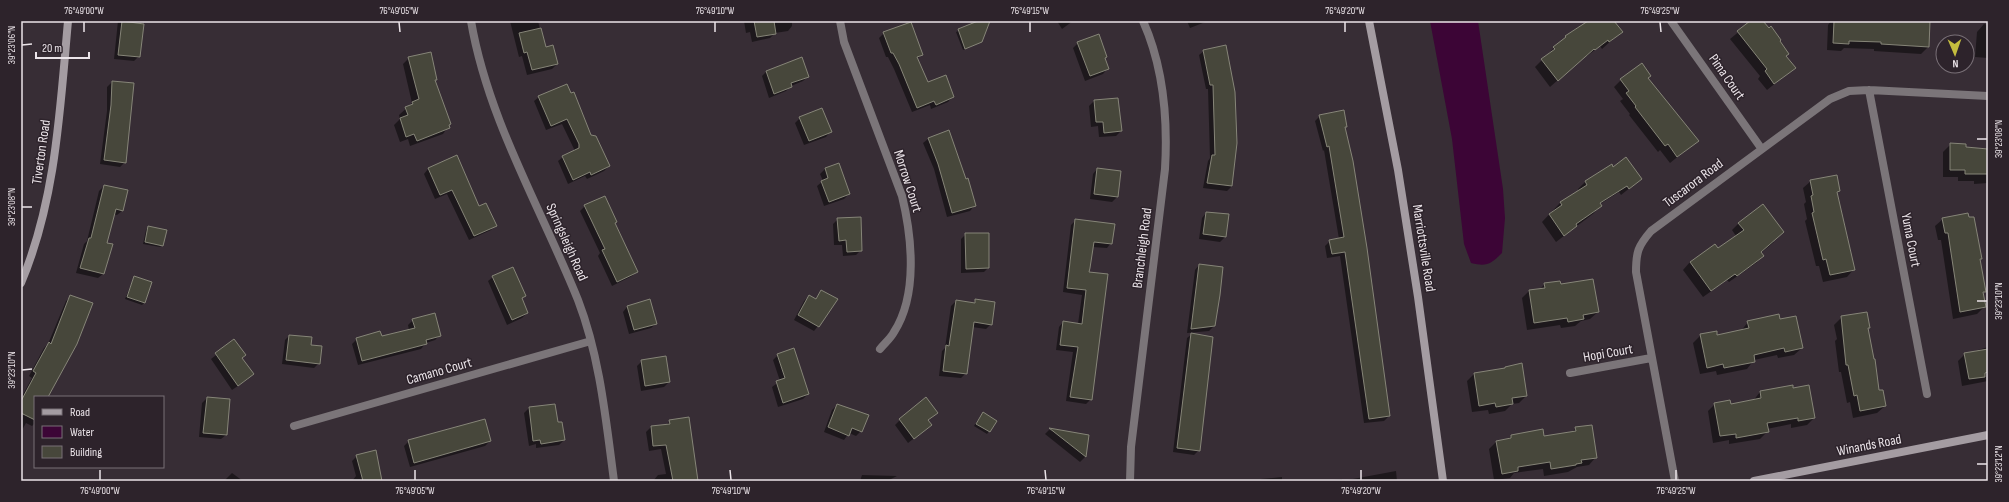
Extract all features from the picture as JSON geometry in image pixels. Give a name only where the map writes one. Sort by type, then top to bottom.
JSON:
[{"type":"street","name":"Tiverton Road","points":[[21,283],[30,261],[48,197],[57,136],[68,21]]},
{"type":"street","name":"Springsleigh Road","points":[[471,21],[478,56],[500,122],[578,301],[591,341],[604,406],[614,481]]},
{"type":"street","name":"Morrow Court","points":[[840,21],[844,42],[902,196],[908,221],[911,254],[908,290],[904,312],[894,332],[880,349]]},
{"type":"street","name":"Branchleigh Road","points":[[1130,481],[1131,447],[1165,169],[1167,134],[1165,101],[1159,67],[1143,21]]},
{"type":"street","name":"Marriottsville Road","points":[[1369,21],[1399,178],[1418,297],[1443,481]]},
{"type":"street","name":"Pima Court","points":[[1671,21],[1761,148]]},
{"type":"street","name":"Tuscarora Road","points":[[1675,481],[1636,272],[1636,255],[1641,243],[1651,231],[1830,98],[1849,91],[1869,90],[1988,96]]},
{"type":"street","name":"Yuma Court","points":[[1869,90],[1927,394]]},
{"type":"street","name":"Camano Court","points":[[294,426],[591,341]]},
{"type":"street","name":"Hopi Court","points":[[1570,373],[1651,358]]},
{"type":"street","name":"Winands Road","points":[[1754,481],[1988,435]]},
{"type":"water","points":[[1430,21],[1478,21],[1503,189],[1505,218],[1502,253],[1488,264],[1481,265],[1471,263],[1464,244],[1452,139]]},
{"type":"building","points":[[122,21],[144,24],[140,57],[118,55]]},
{"type":"building","points":[[754,21],[774,21],[776,34],[757,37]]},
{"type":"building","points":[[978,21],[990,21],[982,42],[965,49],[958,29]]},
{"type":"building","points":[[1588,21],[1614,21],[1623,32],[1609,42],[1608,40],[1595,50],[1594,49],[1558,81],[1541,59],[1555,49],[1553,47],[1566,37],[1565,36]]},
{"type":"building","points":[[1750,21],[1763,21],[1769,28],[1771,26],[1789,54],[1786,56],[1796,68],[1774,84],[1765,71],[1767,69],[1737,31]]},
{"type":"building","points":[[1834,21],[1930,21],[1929,47],[1881,44],[1881,42],[1849,41],[1849,44],[1833,43]]},
{"type":"building","points":[[911,22],[923,55],[917,57],[928,82],[946,75],[954,97],[936,105],[934,101],[917,108],[899,64],[893,53],[891,53],[883,32]]},
{"type":"building","points":[[541,28],[546,47],[553,45],[558,64],[532,70],[527,52],[524,53],[519,33]]},
{"type":"building","points":[[1099,34],[1107,57],[1105,58],[1109,69],[1090,76],[1077,42]]},
{"type":"building","points":[[1226,45],[1235,92],[1237,143],[1232,186],[1207,183],[1212,155],[1215,155],[1213,85],[1210,85],[1203,50]]},
{"type":"building","points":[[431,52],[437,80],[435,80],[451,124],[449,125],[450,128],[417,141],[414,134],[406,137],[400,118],[408,115],[405,107],[413,104],[412,102],[419,99],[408,57]]},
{"type":"building","points":[[802,57],[809,77],[791,83],[792,87],[774,94],[766,71]]},
{"type":"building","points":[[1642,63],[1651,76],[1648,78],[1699,141],[1677,157],[1668,144],[1665,146],[1635,107],[1636,106],[1626,93],[1629,91],[1620,79]]},
{"type":"building","points":[[112,81],[134,83],[126,163],[104,160],[111,105]]},
{"type":"building","points":[[567,84],[571,93],[574,92],[591,135],[596,136],[610,166],[591,175],[590,172],[573,180],[562,156],[579,148],[579,144],[567,119],[551,126],[538,96]]},
{"type":"building","points":[[1118,98],[1122,131],[1104,133],[1103,122],[1096,122],[1094,100]]},
{"type":"building","points":[[822,108],[832,132],[809,141],[799,117]]},
{"type":"building","points":[[1344,110],[1347,127],[1345,127],[1353,161],[1367,248],[1390,416],[1369,419],[1345,252],[1332,254],[1329,240],[1344,237],[1329,146],[1327,147],[1319,115]]},
{"type":"building","points":[[949,130],[966,179],[968,178],[976,206],[952,213],[938,164],[928,138]]},
{"type":"building","points":[[1950,143],[1966,144],[1966,147],[1988,149],[1988,174],[1965,174],[1965,170],[1950,170]]},
{"type":"building","points":[[457,155],[479,206],[486,203],[497,226],[474,236],[452,190],[440,195],[428,168]]},
{"type":"building","points":[[1626,157],[1642,179],[1629,189],[1627,186],[1600,203],[1602,206],[1576,224],[1577,226],[1564,236],[1549,214],[1562,205],[1560,202],[1587,185],[1585,181],[1612,164],[1613,167]]},
{"type":"building","points":[[839,163],[850,194],[829,202],[821,181],[828,178],[825,168]]},
{"type":"building","points":[[1097,168],[1121,171],[1118,197],[1094,194]]},
{"type":"building","points":[[1837,175],[1840,191],[1837,192],[1855,270],[1830,275],[1826,259],[1823,260],[1812,213],[1814,212],[1811,196],[1813,195],[1810,180]]},
{"type":"building","points":[[104,185],[128,190],[123,211],[116,209],[107,243],[113,244],[104,274],[80,268],[89,238],[91,238]]},
{"type":"building","points":[[605,196],[617,222],[615,223],[638,272],[617,282],[602,250],[605,249],[584,205]]},
{"type":"building","points":[[1763,204],[1784,232],[1761,252],[1764,256],[1737,276],[1735,274],[1711,291],[1690,262],[1715,244],[1718,248],[1744,230],[1738,223]]},
{"type":"building","points":[[1206,212],[1229,214],[1226,237],[1203,234]]},
{"type":"building","points":[[1968,213],[1969,217],[1974,217],[1982,259],[1980,259],[1986,292],[1983,292],[1986,307],[1960,312],[1948,233],[1945,233],[1942,218]]},
{"type":"building","points":[[861,217],[862,251],[847,252],[846,240],[839,241],[837,218]]},
{"type":"building","points":[[1075,219],[1115,224],[1112,244],[1094,242],[1089,272],[1108,274],[1092,400],[1070,397],[1078,347],[1060,345],[1063,321],[1082,324],[1086,290],[1067,288]]},
{"type":"building","points":[[148,226],[167,230],[163,246],[145,242]]},
{"type":"building","points":[[965,233],[989,233],[989,268],[966,269]]},
{"type":"building","points":[[1199,264],[1223,267],[1220,295],[1215,326],[1191,329]]},
{"type":"building","points":[[513,267],[526,296],[522,298],[528,313],[512,320],[492,276]]},
{"type":"building","points":[[134,276],[152,282],[145,303],[127,297]]},
{"type":"building","points":[[1593,279],[1599,312],[1583,315],[1584,319],[1568,322],[1567,318],[1534,323],[1529,290],[1545,288],[1544,283],[1560,281],[1561,284]]},
{"type":"building","points":[[821,290],[838,299],[819,327],[798,315],[809,295],[816,299]]},
{"type":"building","points":[[70,295],[93,303],[77,344],[49,396],[34,396],[34,420],[21,413],[21,401],[36,373],[33,371],[49,342],[51,344]]},
{"type":"building","points":[[650,299],[657,324],[634,330],[627,306]]},
{"type":"building","points":[[975,299],[995,302],[992,325],[974,322],[967,374],[943,371],[946,345],[949,346],[956,300],[975,303]]},
{"type":"building","points":[[1867,312],[1870,328],[1868,328],[1875,359],[1879,390],[1883,390],[1886,406],[1860,411],[1857,395],[1854,396],[1848,365],[1846,365],[1841,316]]},
{"type":"building","points":[[435,313],[441,336],[426,340],[427,344],[362,361],[356,338],[380,331],[382,336],[415,328],[412,319]]},
{"type":"building","points":[[1779,314],[1780,319],[1796,316],[1803,348],[1785,352],[1784,348],[1754,355],[1755,362],[1724,368],[1723,364],[1707,368],[1700,334],[1717,331],[1717,335],[1749,328],[1747,321]]},
{"type":"building","points":[[1191,333],[1213,337],[1200,451],[1177,448]]},
{"type":"building","points":[[289,335],[312,337],[311,345],[322,346],[320,364],[286,360]]},
{"type":"building","points":[[234,339],[246,355],[242,358],[254,374],[238,386],[215,353]]},
{"type":"building","points":[[794,348],[809,394],[783,403],[776,381],[785,378],[777,354]]},
{"type":"building","points":[[1988,349],[1988,372],[1985,373],[1985,377],[1969,379],[1964,353]]},
{"type":"building","points":[[666,356],[670,382],[645,386],[641,360]]},
{"type":"building","points":[[1522,363],[1527,396],[1512,398],[1513,404],[1496,407],[1495,403],[1479,406],[1474,373],[1505,368]]},
{"type":"building","points":[[1793,385],[1793,388],[1809,385],[1815,418],[1798,421],[1798,418],[1767,423],[1769,432],[1736,438],[1736,434],[1720,436],[1714,403],[1730,400],[1731,404],[1761,398],[1760,391]]},
{"type":"building","points":[[207,397],[230,399],[227,435],[203,433]]},
{"type":"building","points":[[926,397],[938,413],[928,420],[932,425],[914,439],[899,419]]},
{"type":"building","points":[[555,404],[558,422],[562,422],[565,440],[541,444],[540,440],[533,441],[529,407]]},
{"type":"building","points":[[837,404],[869,415],[862,432],[852,428],[849,436],[828,427]]},
{"type":"building","points":[[983,412],[997,421],[990,432],[976,424]]},
{"type":"building","points":[[689,417],[698,481],[673,481],[666,445],[653,446],[651,426],[670,424],[669,420]]},
{"type":"building","points":[[485,419],[491,441],[414,463],[408,440]]},
{"type":"building","points":[[1592,425],[1597,458],[1581,460],[1582,463],[1576,465],[1551,469],[1550,462],[1518,467],[1518,471],[1502,474],[1496,441],[1511,438],[1511,435],[1543,429],[1544,436],[1576,431],[1575,427]]},
{"type":"building","points":[[1049,428],[1089,435],[1086,457]]},
{"type":"building","points":[[376,450],[382,481],[363,481],[356,455]]}]
